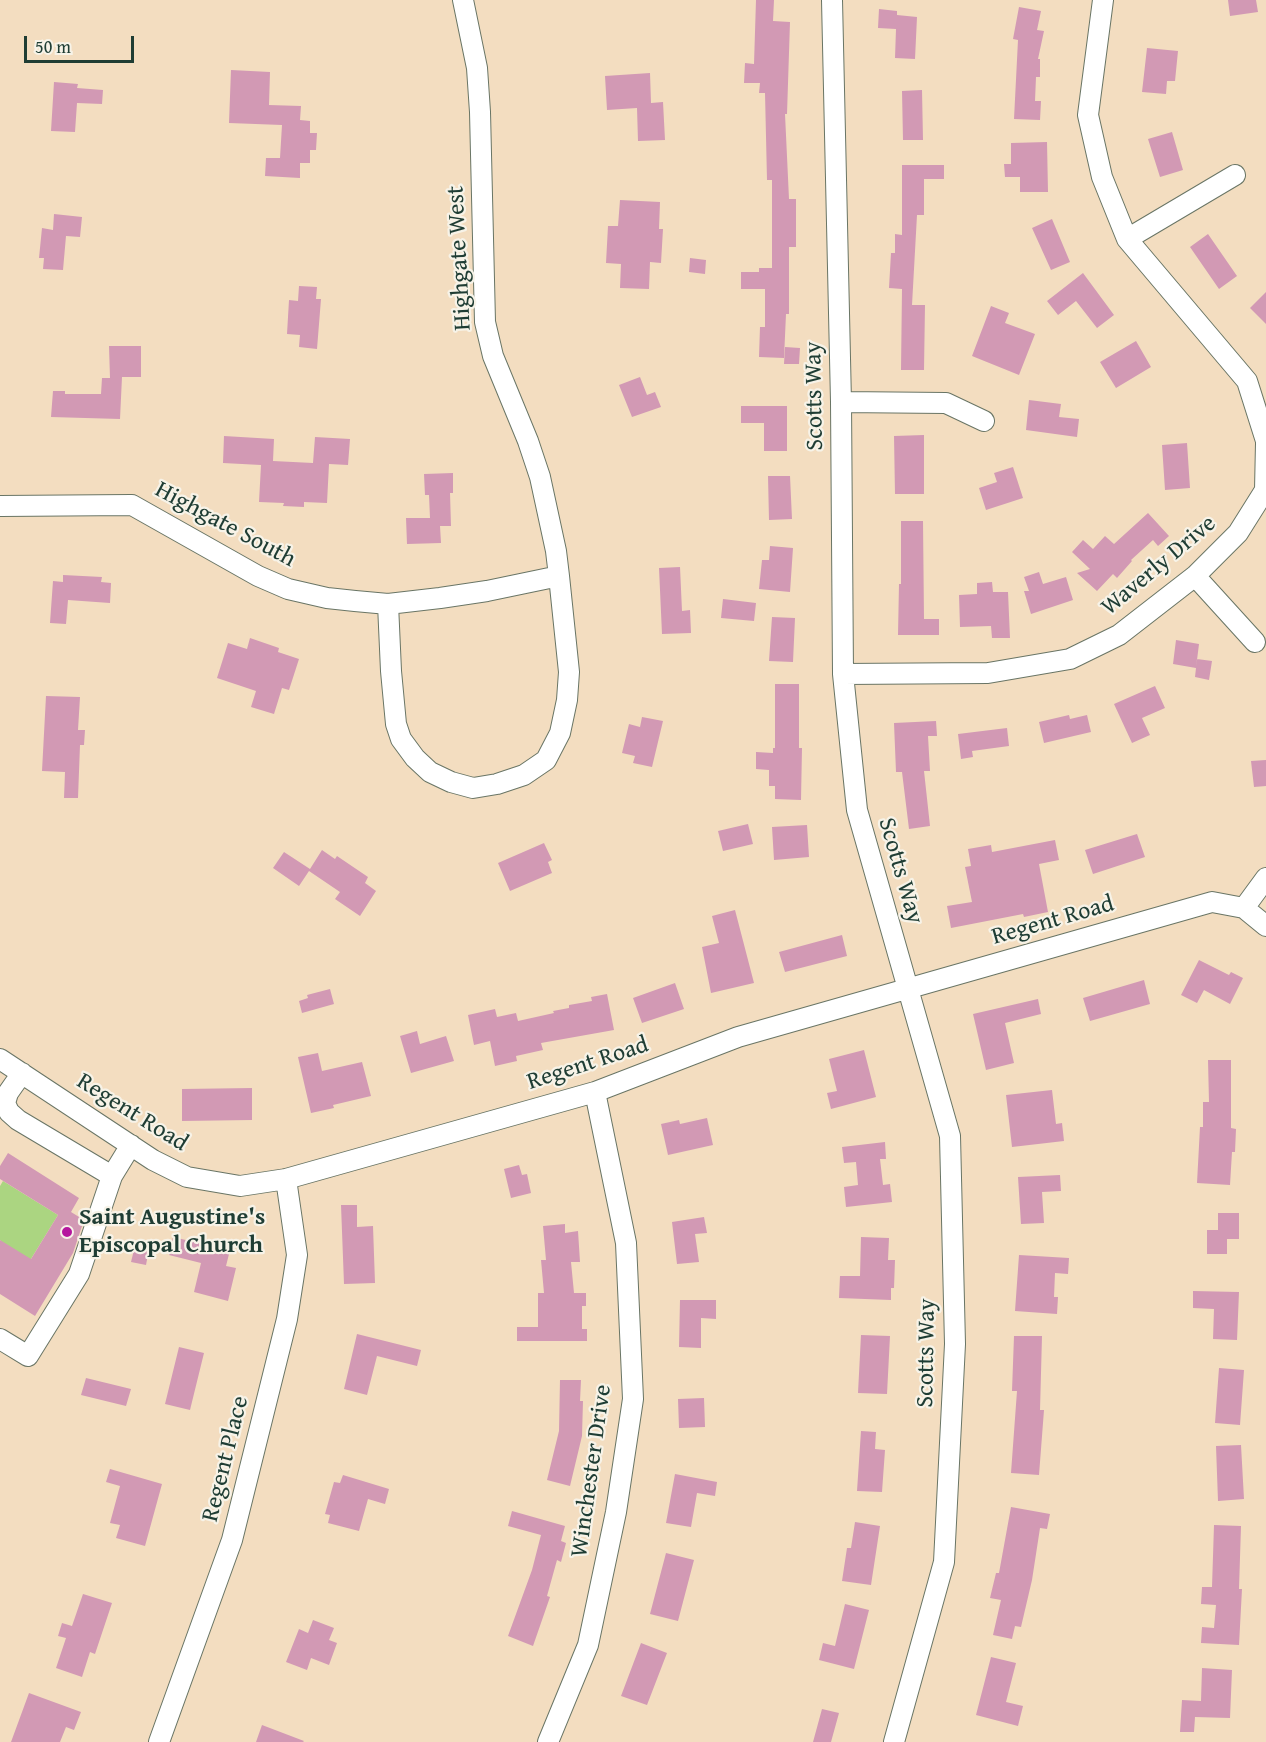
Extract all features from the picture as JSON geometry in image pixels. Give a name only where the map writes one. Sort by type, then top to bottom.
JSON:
[{"type":"street","name":"Highgate West","points":[[463,0],[477,68],[480,112],[484,322],[493,356],[528,441],[540,477],[559,576]]},
{"type":"street","name":"Scotts Way","points":[[832,0],[841,402],[843,674],[857,810],[950,1136],[955,1344],[944,1562],[894,1742]]},
{"type":"street","name":"Waverly Drive","points":[[843,674],[988,674],[1070,659],[1119,636],[1195,576],[1238,533],[1265,490],[1266,442],[1247,381],[1127,239],[1102,177],[1088,115],[1103,0]]},
{"type":"street","points":[[1127,239],[1235,175]]},
{"type":"street","points":[[841,402],[946,403],[984,421]]},
{"type":"street","name":"Highgate South","points":[[0,506],[132,506],[258,576],[288,589],[327,598],[388,604]]},
{"type":"street","points":[[559,576],[569,672],[567,700],[560,733],[546,760],[524,775],[497,784],[473,788],[451,782],[430,772],[415,758],[401,739],[396,724],[388,604],[487,591],[559,576]]},
{"type":"street","points":[[1195,576],[1255,642]]},
{"type":"street","points":[[1266,878],[1244,908],[1266,926]]},
{"type":"street","name":"Regent Road","points":[[0,1059],[153,1160],[187,1177],[240,1186],[286,1179],[595,1092],[738,1037],[1212,902],[1244,908]]},
{"type":"street","points":[[22,1073],[8,1093],[5,1103],[9,1112],[18,1120],[112,1176]]},
{"type":"street","name":"Winchester Drive","points":[[548,1742],[588,1644],[616,1512],[633,1398],[626,1244],[595,1092]]},
{"type":"street","points":[[0,1339],[28,1356],[79,1274],[112,1176],[131,1145]]},
{"type":"street","name":"Regent Place","points":[[159,1742],[232,1540],[287,1319],[297,1255],[286,1179]]},
{"type":"green space","points":[[3,1181],[58,1215],[26,1267],[0,1240],[0,1186]]},
{"type":"building","points":[[756,0],[774,0],[773,21],[790,22],[787,114],[785,114],[789,199],[796,199],[796,247],[789,247],[789,314],[786,314],[784,358],[759,357],[760,327],[765,327],[765,289],[741,289],[741,272],[759,272],[759,268],[772,268],[772,180],[767,180],[765,93],[759,93],[760,83],[744,83],[745,63],[754,64]]},
{"type":"building","points":[[1228,0],[1256,0],[1258,12],[1230,16]]},
{"type":"building","points":[[1019,7],[1041,11],[1037,30],[1044,31],[1038,59],[1040,59],[1040,77],[1036,77],[1035,101],[1041,101],[1040,120],[1014,119],[1018,40],[1013,39]]},
{"type":"building","points":[[879,9],[897,11],[897,15],[917,17],[915,59],[895,58],[896,29],[878,28]]},
{"type":"building","points":[[1147,48],[1178,51],[1175,81],[1167,81],[1166,94],[1142,92]]},
{"type":"building","points":[[231,70],[270,72],[269,105],[301,106],[300,120],[310,121],[310,133],[317,133],[316,150],[310,150],[310,163],[300,163],[300,178],[265,176],[266,158],[280,158],[282,125],[229,123]]},
{"type":"building","points":[[650,73],[651,103],[663,102],[665,140],[638,141],[637,108],[607,110],[605,76]]},
{"type":"building","points":[[54,82],[78,84],[77,88],[103,90],[102,104],[77,103],[75,132],[51,131]]},
{"type":"building","points":[[922,90],[923,140],[903,140],[902,91]]},
{"type":"building","points":[[1172,132],[1183,170],[1160,177],[1148,139]]},
{"type":"building","points":[[1047,142],[1048,192],[1020,192],[1020,177],[1005,177],[1004,164],[1011,164],[1011,143]]},
{"type":"building","points":[[902,165],[944,165],[944,179],[924,179],[924,215],[917,215],[912,305],[925,305],[924,370],[901,370],[902,289],[889,288],[891,253],[895,253],[895,234],[902,235]]},
{"type":"building","points":[[620,200],[660,202],[659,229],[663,229],[661,263],[650,262],[649,289],[620,288],[621,264],[606,263],[608,226],[618,226]]},
{"type":"building","points":[[54,214],[82,217],[80,237],[66,236],[63,270],[43,269],[44,258],[39,258],[42,228],[53,230]]},
{"type":"building","points":[[1052,219],[1070,262],[1051,270],[1032,228]]},
{"type":"building","points":[[1208,234],[1237,276],[1219,289],[1190,247]]},
{"type":"building","points":[[690,258],[706,260],[705,274],[689,272]]},
{"type":"building","points":[[1083,273],[1114,315],[1097,328],[1076,301],[1058,315],[1047,301]]},
{"type":"building","points":[[299,286],[317,287],[316,299],[321,299],[317,349],[299,347],[300,335],[287,334],[289,300],[298,301]]},
{"type":"building","points":[[1266,292],[1266,324],[1250,308]]},
{"type":"building","points":[[991,306],[1009,313],[1005,323],[1035,334],[1019,375],[972,356]]},
{"type":"building","points":[[1136,341],[1151,367],[1116,388],[1100,362]]},
{"type":"building","points":[[109,346],[141,346],[141,377],[122,377],[120,419],[51,417],[53,391],[65,391],[65,394],[101,394],[102,378],[110,378]]},
{"type":"building","points":[[785,347],[800,348],[799,364],[784,364]]},
{"type":"building","points":[[640,377],[647,395],[655,392],[661,407],[632,417],[619,385]]},
{"type":"building","points":[[1029,400],[1061,404],[1059,417],[1079,419],[1077,437],[1026,430]]},
{"type":"building","points":[[741,406],[787,406],[787,451],[764,451],[764,423],[741,423]]},
{"type":"building","points":[[924,435],[924,494],[895,494],[894,436]]},
{"type":"building","points":[[224,436],[274,439],[273,461],[313,463],[315,437],[350,439],[348,465],[329,464],[327,503],[304,502],[304,507],[259,502],[261,465],[223,463]]},
{"type":"building","points":[[1187,443],[1190,488],[1165,490],[1162,445]]},
{"type":"building","points":[[1013,467],[1023,498],[986,510],[979,488],[997,482],[994,473]]},
{"type":"building","points":[[453,473],[453,493],[450,493],[451,526],[440,526],[441,543],[407,544],[406,518],[430,518],[429,495],[425,495],[424,474]]},
{"type":"building","points":[[768,476],[790,476],[792,519],[769,520]]},
{"type":"building","points":[[1148,513],[1169,536],[1158,546],[1153,540],[1131,560],[1117,578],[1113,574],[1097,591],[1077,573],[1090,569],[1072,552],[1083,540],[1093,549],[1105,536],[1114,544]]},
{"type":"building","points":[[901,521],[923,521],[924,619],[939,619],[939,635],[898,635]]},
{"type":"building","points":[[770,546],[793,548],[790,592],[759,589],[762,560],[769,560]]},
{"type":"building","points":[[680,567],[682,611],[690,610],[691,633],[662,634],[659,568]]},
{"type":"building","points":[[1039,572],[1043,584],[1066,577],[1073,600],[1031,614],[1024,591],[1029,591],[1024,577]]},
{"type":"building","points":[[63,575],[102,577],[101,582],[111,583],[110,603],[68,600],[66,624],[50,623],[53,581],[63,582]]},
{"type":"building","points":[[992,582],[993,592],[1008,592],[1010,638],[992,638],[991,626],[960,627],[959,595],[977,594],[977,583]]},
{"type":"building","points":[[723,599],[756,603],[754,621],[721,618]]},
{"type":"building","points":[[772,617],[795,618],[793,662],[769,661]]},
{"type":"building","points":[[250,638],[279,648],[278,652],[299,659],[289,690],[282,688],[274,714],[251,707],[256,691],[217,678],[228,643],[247,649]]},
{"type":"building","points":[[1176,640],[1199,644],[1196,668],[1173,664]]},
{"type":"building","points":[[1197,659],[1212,661],[1209,680],[1195,677]]},
{"type":"building","points":[[775,684],[799,684],[799,748],[802,748],[801,800],[775,799],[775,786],[769,786],[769,770],[756,769],[756,752],[773,753],[773,748],[775,748]]},
{"type":"building","points":[[1155,686],[1165,708],[1142,718],[1150,735],[1132,743],[1114,704]]},
{"type":"building","points":[[46,696],[80,697],[78,730],[85,730],[84,745],[80,745],[78,798],[64,798],[65,772],[42,771]]},
{"type":"building","points":[[1069,715],[1070,719],[1087,715],[1091,732],[1044,743],[1039,722]]},
{"type":"building","points":[[642,717],[663,721],[652,767],[633,763],[635,756],[622,753],[629,724],[640,727]]},
{"type":"building","points":[[936,721],[937,736],[928,736],[930,771],[924,771],[930,826],[909,829],[902,772],[896,772],[894,723]]},
{"type":"building","points":[[1007,728],[1009,746],[972,751],[973,757],[961,759],[958,734]]},
{"type":"building","points":[[1266,760],[1266,786],[1254,787],[1251,761]]},
{"type":"building","points":[[748,824],[753,844],[723,851],[718,831]]},
{"type":"building","points":[[807,825],[809,857],[774,860],[772,827]]},
{"type":"building","points":[[1137,834],[1145,857],[1093,874],[1085,850]]},
{"type":"building","points":[[1055,840],[1059,860],[1039,864],[1048,912],[1024,917],[1023,914],[951,928],[947,906],[972,902],[965,867],[971,866],[968,849],[991,845],[992,852]]},
{"type":"building","points":[[544,843],[552,860],[548,862],[552,873],[510,891],[498,863]]},
{"type":"building","points":[[322,850],[335,859],[337,856],[368,877],[365,883],[376,891],[360,916],[335,899],[340,892],[309,871],[299,886],[273,868],[284,852],[310,869]]},
{"type":"building","points":[[735,910],[754,983],[711,993],[702,947],[719,943],[712,916]]},
{"type":"building","points":[[842,935],[847,956],[785,972],[779,952]]},
{"type":"building","points":[[1199,960],[1229,975],[1231,972],[1243,978],[1230,1004],[1204,990],[1197,1003],[1181,995]]},
{"type":"building","points":[[1144,980],[1150,1004],[1090,1021],[1083,998]]},
{"type":"building","points":[[675,983],[684,1009],[642,1023],[633,998]]},
{"type":"building","points":[[330,989],[334,1004],[302,1013],[299,1001],[308,998],[307,995]]},
{"type":"building","points":[[607,994],[614,1030],[541,1043],[543,1050],[516,1056],[517,1061],[495,1066],[490,1041],[474,1045],[468,1015],[495,1009],[497,1017],[516,1013],[518,1021],[554,1013],[553,1011],[569,1008],[569,1005],[592,1001],[591,997]]},
{"type":"building","points":[[1038,999],[1041,1014],[1005,1023],[1014,1063],[986,1070],[973,1014]]},
{"type":"building","points":[[417,1031],[420,1044],[446,1036],[454,1061],[411,1073],[400,1036]]},
{"type":"building","points":[[864,1050],[876,1097],[831,1109],[827,1093],[837,1091],[829,1059]]},
{"type":"building","points":[[318,1053],[322,1071],[362,1062],[371,1096],[311,1113],[298,1057]]},
{"type":"building","points":[[1208,1060],[1231,1060],[1231,1128],[1236,1129],[1230,1185],[1197,1183],[1200,1127],[1203,1127],[1203,1102],[1209,1102]]},
{"type":"building","points":[[252,1088],[252,1120],[182,1121],[182,1089]]},
{"type":"building","points":[[1052,1090],[1056,1124],[1062,1123],[1064,1141],[1012,1147],[1006,1095]]},
{"type":"building","points":[[707,1118],[713,1145],[668,1155],[661,1124],[679,1120],[680,1124]]},
{"type":"building","points":[[885,1142],[886,1159],[880,1159],[883,1185],[890,1184],[892,1202],[846,1207],[844,1187],[858,1185],[856,1162],[844,1163],[842,1147]]},
{"type":"building","name":"Saint Augustine's Episcopal Church","points":[[8,1153],[79,1198],[71,1212],[84,1220],[73,1253],[35,1316],[0,1294],[0,1240],[31,1259],[58,1215],[0,1179],[0,1166]]},
{"type":"building","points":[[519,1165],[522,1175],[527,1174],[531,1193],[511,1198],[504,1169]]},
{"type":"building","points":[[1060,1175],[1061,1191],[1042,1192],[1044,1223],[1021,1224],[1018,1177]]},
{"type":"building","points":[[341,1205],[357,1205],[357,1227],[373,1226],[375,1283],[344,1284]]},
{"type":"building","points":[[1218,1213],[1239,1213],[1239,1239],[1227,1239],[1227,1254],[1207,1254],[1207,1230],[1218,1230]]},
{"type":"building","points":[[704,1217],[707,1233],[695,1234],[699,1262],[677,1264],[672,1222]]},
{"type":"building","points":[[565,1224],[565,1233],[578,1231],[580,1262],[571,1262],[574,1293],[586,1293],[586,1306],[582,1306],[582,1329],[587,1329],[587,1341],[517,1341],[517,1327],[538,1327],[538,1293],[544,1293],[541,1260],[546,1260],[543,1226]]},
{"type":"building","points":[[173,1237],[207,1245],[206,1249],[229,1254],[226,1266],[236,1268],[228,1301],[194,1292],[201,1263],[169,1255]]},
{"type":"building","points":[[861,1237],[889,1238],[888,1260],[895,1260],[891,1300],[839,1298],[840,1276],[860,1276]]},
{"type":"building","points":[[135,1246],[149,1249],[146,1265],[131,1262]]},
{"type":"building","points":[[1019,1255],[1069,1258],[1068,1274],[1055,1273],[1054,1297],[1058,1297],[1057,1314],[1015,1311]]},
{"type":"building","points":[[1193,1291],[1239,1292],[1237,1340],[1213,1339],[1214,1309],[1193,1308]]},
{"type":"building","points":[[680,1300],[716,1300],[716,1319],[701,1318],[701,1348],[679,1347]]},
{"type":"building","points":[[357,1334],[421,1350],[417,1366],[377,1356],[367,1395],[344,1389]]},
{"type":"building","points":[[861,1335],[890,1336],[887,1394],[858,1393]]},
{"type":"building","points":[[1014,1336],[1042,1336],[1040,1410],[1044,1410],[1039,1475],[1011,1473],[1017,1391],[1012,1391]]},
{"type":"building","points":[[179,1347],[204,1353],[190,1410],[165,1404]]},
{"type":"building","points":[[1219,1368],[1244,1370],[1240,1425],[1215,1423]]},
{"type":"building","points":[[86,1378],[131,1389],[126,1406],[81,1395]]},
{"type":"building","points":[[560,1380],[581,1380],[580,1401],[583,1401],[582,1436],[570,1486],[547,1480],[559,1431]]},
{"type":"building","points":[[704,1398],[705,1427],[679,1428],[678,1399]]},
{"type":"building","points":[[861,1431],[876,1432],[875,1449],[885,1450],[882,1492],[857,1491]]},
{"type":"building","points":[[1241,1445],[1244,1499],[1218,1501],[1216,1446]]},
{"type":"building","points":[[110,1469],[162,1484],[145,1546],[116,1538],[120,1525],[110,1523],[120,1486],[106,1482]]},
{"type":"building","points":[[675,1474],[717,1482],[715,1496],[697,1493],[691,1527],[666,1523]]},
{"type":"building","points":[[343,1475],[389,1489],[385,1504],[368,1499],[359,1531],[328,1523],[330,1515],[325,1514],[334,1482],[340,1483]]},
{"type":"building","points":[[1011,1507],[1050,1514],[1047,1529],[1040,1528],[1032,1580],[1021,1627],[1015,1626],[1012,1639],[993,1635],[1001,1600],[990,1598],[996,1573],[999,1573]]},
{"type":"building","points":[[512,1511],[565,1526],[561,1541],[566,1543],[561,1562],[557,1560],[547,1596],[550,1597],[533,1646],[508,1636],[532,1570],[541,1535],[508,1526]]},
{"type":"building","points":[[855,1522],[880,1526],[871,1585],[842,1581],[847,1548],[851,1548]]},
{"type":"building","points":[[1214,1525],[1241,1526],[1239,1589],[1242,1589],[1239,1645],[1201,1643],[1202,1627],[1214,1628],[1216,1605],[1201,1604],[1202,1587],[1212,1587]]},
{"type":"building","points":[[666,1553],[694,1560],[678,1621],[650,1614]]},
{"type":"building","points":[[83,1594],[112,1603],[95,1654],[90,1652],[82,1677],[56,1668],[66,1638],[58,1636],[62,1623],[72,1626]]},
{"type":"building","points":[[845,1604],[869,1610],[854,1669],[819,1660],[823,1643],[835,1646]]},
{"type":"building","points":[[313,1620],[334,1628],[329,1640],[337,1643],[329,1665],[311,1658],[307,1670],[286,1662],[299,1629],[308,1633]]},
{"type":"building","points":[[641,1643],[667,1653],[647,1705],[621,1696]]},
{"type":"building","points":[[991,1657],[1016,1663],[1006,1702],[1023,1706],[1018,1726],[976,1715]]},
{"type":"building","points":[[1202,1668],[1232,1670],[1230,1718],[1195,1717],[1194,1732],[1180,1732],[1182,1700],[1201,1701]]},
{"type":"building","points":[[29,1693],[81,1712],[74,1730],[66,1727],[60,1742],[11,1742]]},
{"type":"building","points":[[822,1709],[839,1713],[831,1742],[813,1742]]},
{"type":"building","points":[[262,1725],[304,1741],[256,1742]]},
{"type":"place","name":"Saint Augustine's Episcopal Church","points":[[67,1232]]}]
